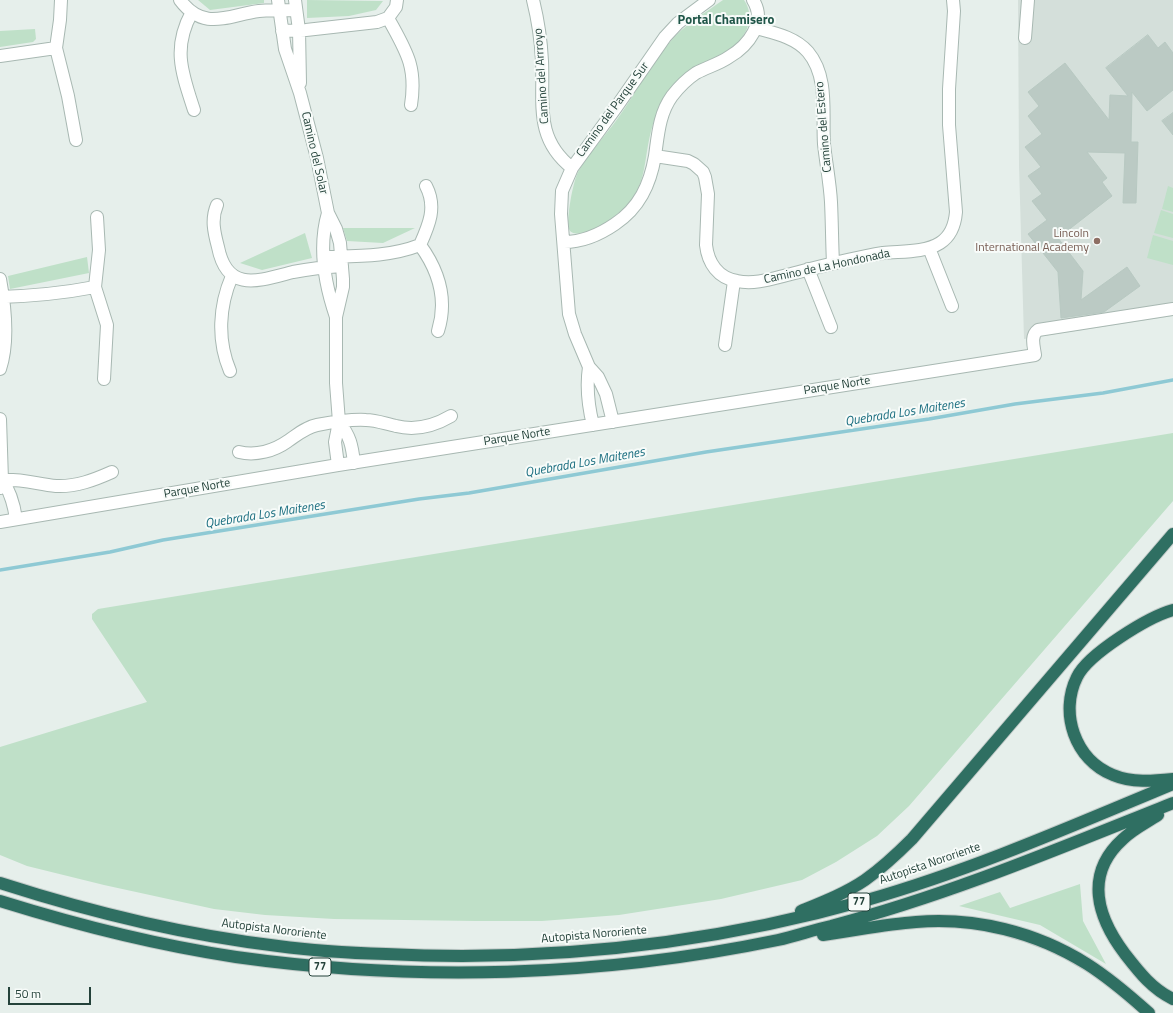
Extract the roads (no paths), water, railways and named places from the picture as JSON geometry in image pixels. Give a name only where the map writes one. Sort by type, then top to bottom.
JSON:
[{"type":"highway","points":[[760,926],[817,904],[843,892],[864,881],[894,856],[932,817],[1173,534]]},
{"type":"highway","points":[[1173,610],[1157,615],[1102,649],[1083,668],[1077,678],[1072,690],[1070,712],[1071,722],[1077,741],[1089,758],[1104,771],[1133,780],[1153,781],[1173,779]]},
{"type":"highway","name":"Autopista Nororiente","points":[[0,883],[84,908],[178,930],[278,947],[337,952],[451,956],[536,954],[614,948],[676,940],[760,926],[819,913],[869,899],[949,873],[1042,838],[1173,784]]},
{"type":"highway","name":"77","points":[[0,901],[133,937],[198,950],[292,964],[369,970],[479,972],[593,967],[690,955],[780,939],[882,912],[1001,872],[1173,803]]},
{"type":"highway","points":[[1173,808],[1137,828],[1118,844],[1109,854],[1103,866],[1100,878],[1099,894],[1104,922],[1119,946],[1148,983],[1158,991],[1173,999]]},
{"type":"highway","points":[[780,939],[916,922],[948,921],[990,926],[1029,936],[1078,958],[1108,978],[1149,1013]]},
{"type":"street","points":[[61,0],[56,48],[68,96],[76,140]]},
{"type":"street","name":"Camino del Solar","points":[[180,0],[192,12],[211,20],[220,20],[278,5],[296,5],[299,30],[300,93]]},
{"type":"street","points":[[282,31],[377,22],[388,18],[396,7],[397,0]]},
{"type":"street","name":"Camino del Arrroyo","points":[[533,0],[541,45],[542,110],[545,129],[551,145],[560,157],[572,168]]},
{"type":"street","name":"Camino del Parque Sur","points":[[589,367],[575,334],[569,314],[561,198],[565,183],[572,168],[620,104],[665,37],[678,23],[710,0]]},
{"type":"street","points":[[564,242],[577,242],[592,237],[609,228],[627,215],[637,203],[645,191],[652,170],[661,118],[665,107],[681,85],[695,74],[733,54],[744,45],[756,28],[758,21],[758,11],[753,0]]},
{"type":"street","name":"Camino de La Hondonada","points":[[655,156],[688,161],[703,172],[706,177],[708,194],[707,253],[717,272],[734,281],[754,282],[833,263],[877,254],[929,248],[939,244],[948,237],[956,219],[956,197],[948,125],[954,10],[953,0]]},
{"type":"street","points":[[1025,38],[1028,0]]},
{"type":"street","name":"Camino del Solar","points":[[278,5],[285,49],[300,93],[317,158],[328,213],[338,235],[342,261],[343,287],[336,317],[336,384],[339,422],[335,442],[338,465]]},
{"type":"street","points":[[192,12],[184,27],[180,46],[183,75],[194,110]]},
{"type":"street","points":[[388,18],[403,45],[410,62],[413,85],[410,105]]},
{"type":"street","name":"Camino del Estero","points":[[756,28],[785,37],[797,43],[812,59],[819,74],[823,97],[824,142],[831,202],[833,263]]},
{"type":"street","points":[[0,56],[56,48]]},
{"type":"street","points":[[217,205],[213,223],[220,258],[225,269],[232,276],[248,280],[265,280],[324,262],[384,255],[420,245],[428,228],[432,213],[430,197],[426,186]]},
{"type":"street","name":"Camino del Solar","points":[[328,213],[324,237],[324,262],[328,292],[336,317]]},
{"type":"street","points":[[97,218],[99,250],[95,286],[108,325],[104,379]]},
{"type":"street","points":[[420,245],[432,262],[442,290],[443,308],[438,331]]},
{"type":"street","points":[[929,248],[952,306]]},
{"type":"street","points":[[808,269],[831,327]]},
{"type":"street","points":[[230,371],[224,354],[221,322],[225,296],[232,276]]},
{"type":"street","points":[[0,279],[2,323],[5,343],[0,369]]},
{"type":"street","points":[[725,345],[734,281]]},
{"type":"street","points":[[1,297],[53,294],[95,286]]},
{"type":"street","name":"Parque Norte","points":[[0,522],[338,465],[1034,355],[1033,338],[1038,330],[1173,309]]},
{"type":"street","points":[[589,367],[598,377],[603,386],[613,422]]},
{"type":"street","points":[[589,367],[587,392],[593,425]]},
{"type":"street","points":[[239,452],[249,454],[266,451],[280,446],[311,427],[339,422],[366,420],[405,428],[415,428],[434,425],[451,416]]},
{"type":"street","points":[[0,419],[1,483],[9,490],[16,519]]},
{"type":"street","name":"Camino del Solar","points":[[339,422],[351,440],[354,463]]},
{"type":"street","points":[[1,483],[23,481],[64,486],[90,481],[112,472]]},
{"type":"waterway","name":"Quebrada Los Maitenes","points":[[0,570],[110,552],[163,540],[419,499],[469,493],[706,452],[929,419],[1015,404],[1103,393],[1173,380]]},
{"type":"place","name":"Lincoln International Academy","points":[[1097,241]]},
{"type":"district","name":"Portal Chamisero","points":[[726,21]]}]
